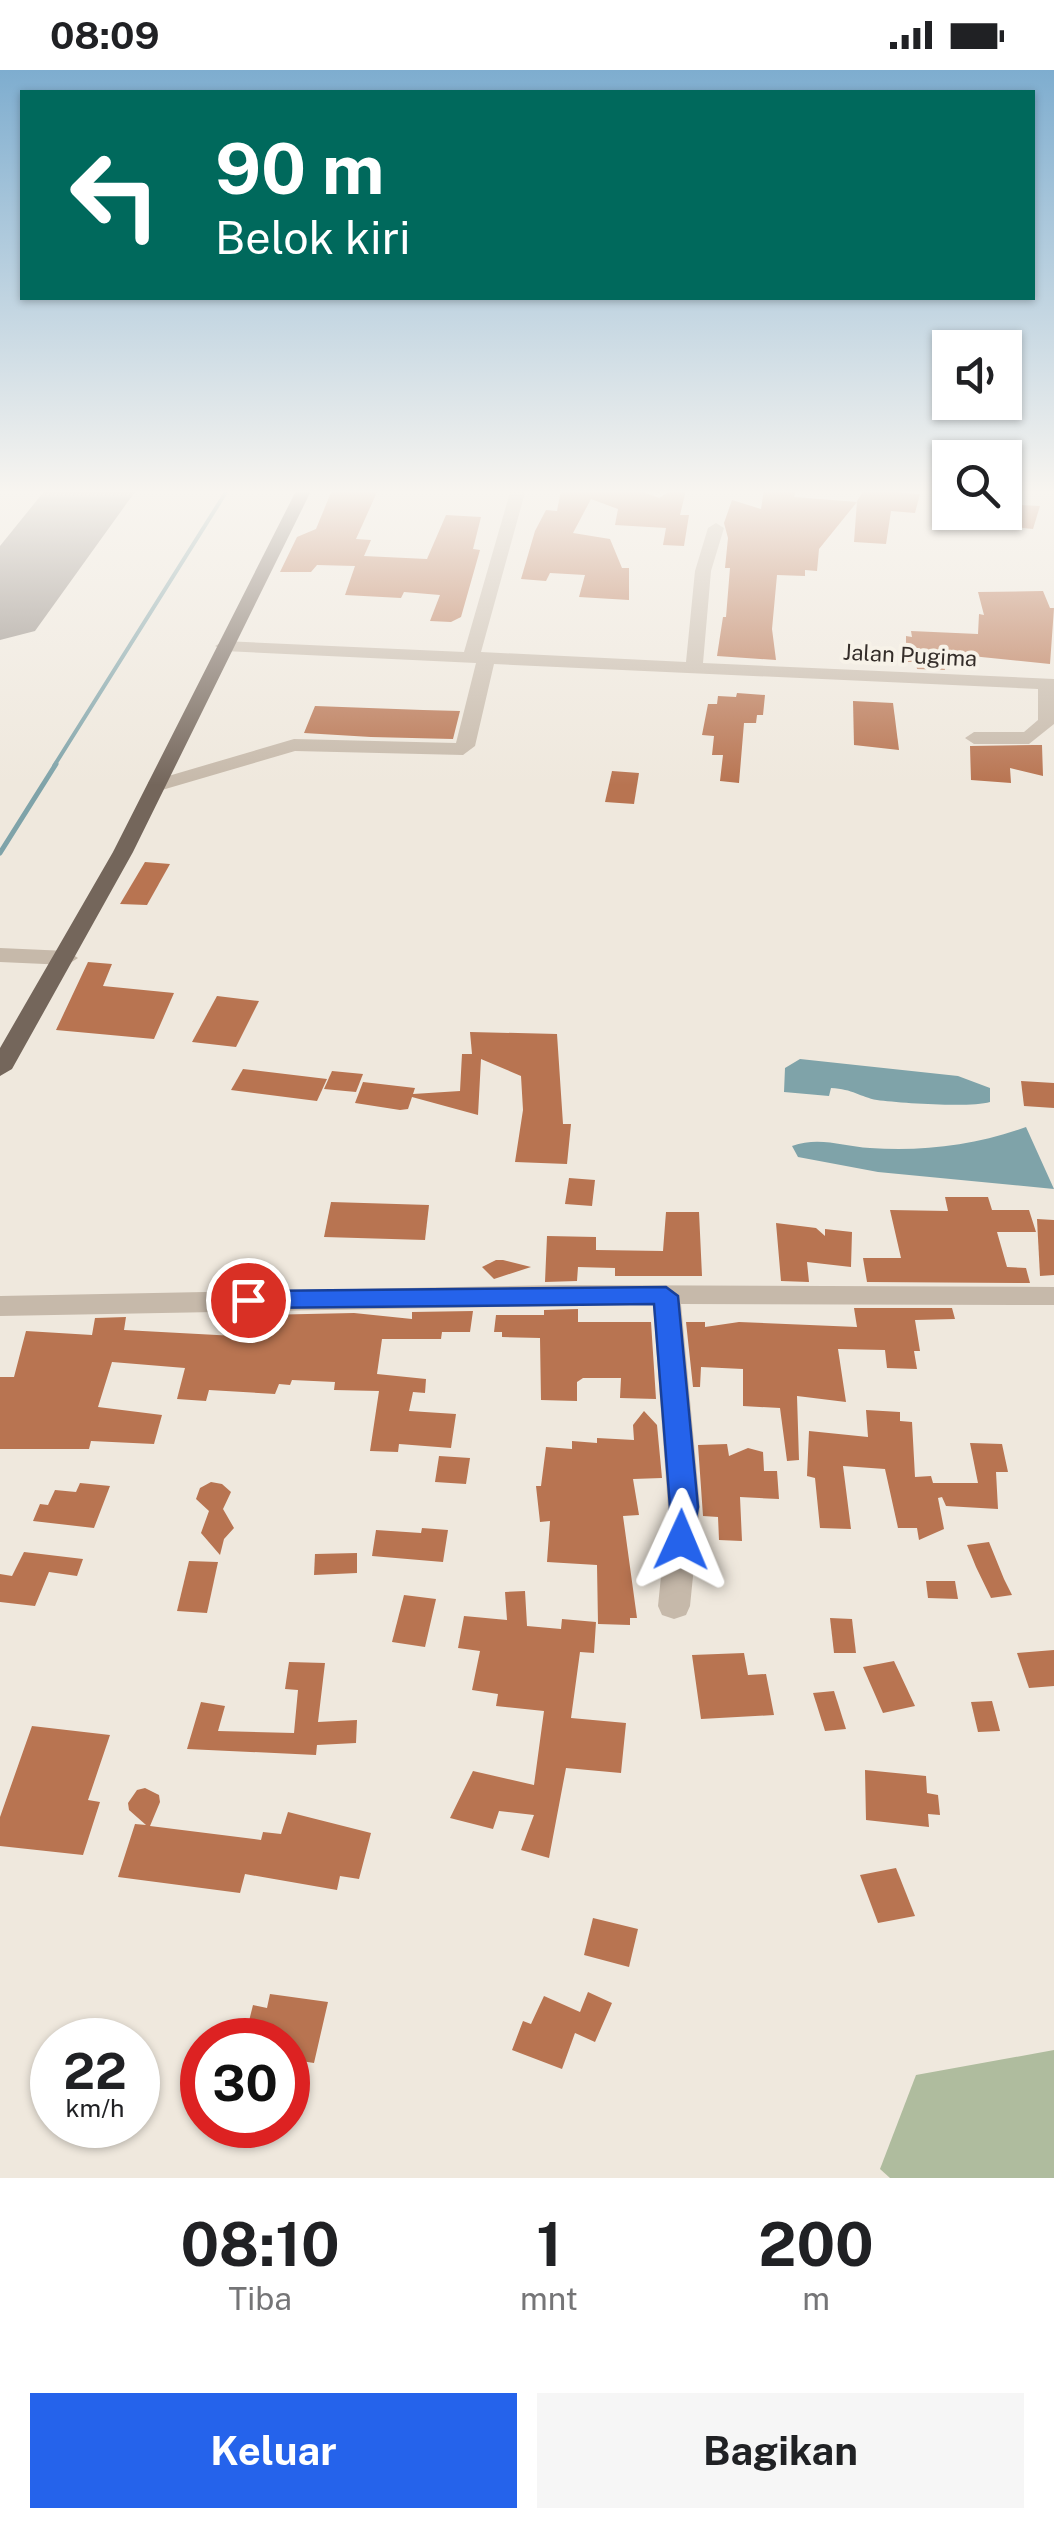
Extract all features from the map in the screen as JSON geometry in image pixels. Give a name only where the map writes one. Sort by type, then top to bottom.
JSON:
[{"type":"main road","points":[[0,1069],[67,958],[254,587]]},
{"type":"street","points":[[155,786],[294,745],[456,751],[464,746],[470,728],[479,659],[496,587]]},
{"type":"street","points":[[694,668],[702,587]]},
{"type":"street","name":"Jalan Pugima","points":[[224,646],[1050,684]]},
{"type":"street","points":[[974,738],[1029,738],[1047,721],[1050,684]]},
{"type":"street","points":[[0,955],[67,958]]},
{"type":"street","points":[[666,1296],[684,1507],[674,1606]]},
{"type":"street","points":[[0,1306],[666,1296],[1054,1296]]},
{"type":"green space","points":[[1054,2050],[1054,2178],[890,2178],[880,2169],[916,2075]]},
{"type":"water","points":[[800,1059],[958,1076],[990,1088],[990,1102],[952,1105],[877,1100],[831,1088],[829,1096],[784,1092],[785,1068]]},
{"type":"water","points":[[1026,1127],[1054,1189],[878,1172],[798,1157],[792,1146],[821,1142],[870,1148],[929,1148],[969,1143]]},
{"type":"building","points":[[348,587],[469,587],[461,617],[451,622],[430,621],[440,595],[345,595]]},
{"type":"building","points":[[582,587],[629,587],[629,600],[579,597]]},
{"type":"building","points":[[728,587],[776,587],[772,629],[776,660],[717,656]]},
{"type":"building","points":[[1043,591],[1050,608],[1054,608],[1050,664],[942,653],[945,670],[917,669],[916,662],[906,662],[906,636],[912,637],[911,631],[978,634],[979,614],[984,615],[978,592]]},
{"type":"building","points":[[737,693],[765,695],[763,715],[757,715],[756,723],[744,723],[739,783],[720,781],[723,755],[712,755],[714,736],[702,735],[708,704],[717,704],[718,696],[736,697]]},
{"type":"building","points":[[853,701],[893,703],[899,750],[854,745]]},
{"type":"building","points":[[315,706],[460,711],[453,739],[304,733]]},
{"type":"building","points":[[1042,745],[1043,776],[1010,768],[1011,783],[971,780],[970,746]]},
{"type":"building","points":[[612,771],[639,773],[634,804],[605,802]]},
{"type":"building","points":[[145,862],[170,864],[147,905],[120,904]]},
{"type":"building","points":[[88,962],[112,964],[103,986],[174,993],[154,1039],[56,1030]]},
{"type":"building","points":[[217,996],[259,1001],[236,1047],[192,1042]]},
{"type":"building","points":[[470,1032],[557,1034],[563,1124],[571,1124],[567,1164],[515,1162],[523,1110],[521,1076],[481,1059],[478,1115],[412,1097],[408,1109],[400,1110],[355,1103],[363,1082],[415,1088],[413,1094],[460,1091],[462,1054],[472,1054]]},
{"type":"building","points":[[243,1069],[327,1079],[317,1101],[231,1090]]},
{"type":"building","points":[[332,1071],[363,1074],[356,1092],[324,1089]]},
{"type":"building","points":[[1021,1081],[1054,1083],[1054,1108],[1024,1106]]},
{"type":"building","points":[[569,1178],[595,1180],[592,1206],[565,1204]]},
{"type":"building","points":[[945,1197],[988,1197],[992,1210],[1029,1210],[1036,1232],[997,1232],[1007,1267],[1026,1268],[1030,1283],[867,1282],[863,1258],[901,1258],[890,1210],[948,1211]]},
{"type":"building","points":[[331,1202],[429,1205],[425,1240],[324,1237]]},
{"type":"building","points":[[666,1212],[699,1212],[702,1276],[615,1276],[615,1268],[578,1267],[577,1281],[545,1282],[547,1236],[596,1237],[596,1250],[663,1251]]},
{"type":"building","points":[[1037,1219],[1054,1220],[1054,1275],[1040,1276]]},
{"type":"building","points":[[776,1223],[816,1228],[825,1236],[825,1229],[852,1232],[851,1267],[807,1262],[809,1282],[781,1281]]},
{"type":"building","points":[[496,1260],[531,1267],[494,1279],[482,1267]]},
{"type":"building","points":[[854,1308],[952,1308],[955,1319],[915,1320],[920,1351],[914,1351],[917,1369],[887,1368],[885,1350],[838,1349],[846,1402],[797,1396],[799,1460],[787,1461],[780,1408],[743,1406],[743,1369],[701,1367],[700,1387],[693,1387],[686,1322],[705,1322],[705,1327],[739,1322],[857,1327]]},
{"type":"building","points":[[578,1309],[578,1322],[651,1322],[656,1399],[620,1398],[621,1378],[583,1378],[577,1382],[577,1401],[541,1400],[540,1338],[502,1337],[502,1332],[494,1332],[496,1315],[544,1315],[544,1310]]},
{"type":"building","points":[[473,1311],[470,1332],[442,1332],[441,1339],[382,1339],[377,1374],[426,1379],[425,1393],[413,1392],[409,1411],[456,1414],[451,1448],[399,1444],[398,1452],[370,1451],[379,1391],[334,1390],[335,1382],[292,1380],[290,1385],[279,1384],[275,1394],[209,1390],[206,1401],[177,1399],[185,1368],[112,1362],[98,1407],[162,1415],[154,1444],[91,1441],[89,1449],[0,1449],[0,1377],[14,1377],[26,1331],[92,1335],[95,1318],[126,1317],[124,1330],[254,1337],[261,1315],[354,1313],[412,1319],[412,1312]]},
{"type":"building","points":[[866,1410],[900,1412],[900,1421],[912,1422],[915,1477],[931,1476],[933,1483],[978,1483],[970,1443],[1002,1444],[1008,1472],[996,1472],[998,1509],[946,1506],[942,1497],[938,1498],[944,1529],[919,1540],[917,1528],[898,1528],[885,1469],[843,1466],[851,1529],[820,1528],[815,1478],[807,1476],[809,1431],[868,1437]]},
{"type":"building","points":[[644,1411],[657,1425],[662,1478],[633,1479],[639,1515],[623,1516],[637,1618],[630,1618],[630,1625],[598,1624],[597,1565],[547,1562],[550,1521],[540,1522],[536,1486],[541,1486],[546,1447],[572,1449],[572,1441],[597,1443],[597,1438],[634,1440],[633,1425]]},
{"type":"building","points":[[727,1444],[729,1456],[748,1448],[763,1452],[764,1471],[777,1471],[779,1499],[740,1497],[742,1541],[719,1540],[718,1517],[703,1516],[698,1445]]},
{"type":"building","points":[[439,1456],[470,1458],[466,1484],[435,1482]]},
{"type":"building","points":[[211,1482],[222,1484],[231,1492],[223,1509],[234,1528],[224,1539],[220,1555],[201,1533],[209,1511],[196,1499],[200,1488]]},
{"type":"building","points":[[80,1483],[110,1486],[94,1528],[33,1521],[40,1504],[48,1505],[55,1490],[76,1492]]},
{"type":"building","points":[[422,1528],[448,1530],[443,1562],[372,1556],[376,1530],[421,1533]]},
{"type":"building","points":[[989,1542],[1012,1595],[991,1598],[967,1545]]},
{"type":"building","points":[[24,1552],[83,1559],[77,1576],[49,1572],[35,1606],[0,1602],[0,1574],[12,1576]]},
{"type":"building","points":[[357,1553],[357,1573],[314,1575],[315,1554]]},
{"type":"building","points":[[189,1561],[218,1562],[207,1613],[177,1611]]},
{"type":"building","points":[[926,1581],[955,1581],[958,1599],[928,1598]]},
{"type":"building","points":[[525,1591],[527,1626],[561,1629],[562,1619],[596,1622],[594,1653],[580,1652],[571,1718],[626,1723],[621,1773],[566,1768],[549,1858],[521,1850],[534,1815],[499,1811],[493,1829],[450,1818],[473,1771],[534,1785],[544,1711],[496,1706],[498,1694],[472,1690],[480,1651],[458,1648],[464,1616],[507,1620],[505,1592]]},
{"type":"building","points":[[404,1595],[436,1599],[425,1647],[392,1642]]},
{"type":"building","points":[[830,1618],[852,1619],[856,1653],[834,1653]]},
{"type":"building","points":[[1054,1650],[1054,1686],[1029,1688],[1017,1653]]},
{"type":"building","points":[[744,1653],[748,1675],[766,1674],[774,1715],[701,1719],[692,1655]]},
{"type":"building","points":[[894,1661],[915,1706],[883,1713],[863,1667]]},
{"type":"building","points":[[289,1662],[325,1663],[318,1722],[357,1720],[356,1743],[317,1745],[316,1755],[187,1749],[201,1702],[225,1706],[218,1731],[294,1733],[298,1690],[285,1689]]},
{"type":"building","points":[[834,1691],[846,1729],[825,1731],[813,1693]]},
{"type":"building","points":[[992,1701],[1000,1731],[978,1732],[971,1702]]},
{"type":"building","points":[[32,1726],[110,1735],[88,1800],[100,1802],[83,1855],[0,1846],[0,1817]]},
{"type":"building","points":[[865,1770],[926,1776],[927,1793],[938,1795],[940,1815],[928,1814],[929,1827],[866,1820]]},
{"type":"building","points":[[145,1788],[159,1795],[160,1802],[150,1826],[261,1840],[263,1832],[281,1834],[288,1812],[371,1833],[359,1879],[340,1876],[337,1890],[245,1874],[240,1893],[118,1877],[135,1824],[146,1825],[129,1810],[128,1803],[137,1790]]},
{"type":"building","points":[[896,1868],[915,1916],[878,1923],[860,1875]]},
{"type":"building","points":[[593,1918],[638,1929],[629,1967],[584,1955]]},
{"type":"building","points":[[588,1992],[612,2003],[595,2042],[575,2033],[562,2069],[512,2050],[523,2021],[531,2024],[544,1996],[580,2012]]},
{"type":"building","points":[[270,1994],[328,2002],[314,2063],[310,2062],[310,2018],[250,2018],[253,2005],[267,2008]]},
{"type":"waterway","points":[[54,766],[166,587]]},
{"type":"waterway","points":[[0,853],[56,764]]},
{"type":"runway","points":[[0,610],[17,587]]},
{"type":"route","points":[[248,1300],[560,1294],[666,1296],[672,1403],[684,1507],[681,1540]]}]
